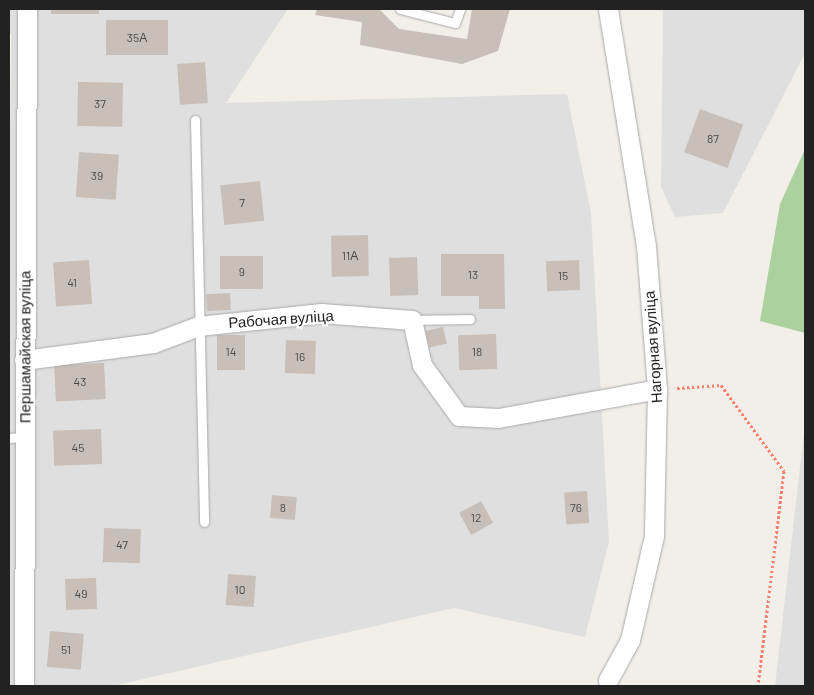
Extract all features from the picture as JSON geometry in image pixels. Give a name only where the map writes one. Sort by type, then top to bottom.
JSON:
[{"type":"street","name":"Першамайская вуліца","points":[[24,686],[16,438],[24,360],[27,9]]},
{"type":"street","name":"Нагорная вуліца","points":[[608,9],[646,246],[657,389],[654,536],[630,640],[608,680]]},
{"type":"street","name":"Рабочая вуліца","points":[[24,360],[153,343],[198,326],[321,313],[412,320]]},
{"type":"street","points":[[412,320],[422,364],[459,416],[498,418],[657,389]]},
{"type":"lane","points":[[400,9],[455,23],[460,9]]},
{"type":"lane","points":[[195,120],[198,326],[204,522]]},
{"type":"lane","points":[[412,320],[470,319]]},
{"type":"path","points":[[657,389],[721,385],[784,470],[758,686]]},
{"type":"shaded area","points":[[9,9],[288,9],[226,103],[567,94],[591,213],[609,542],[585,637],[454,608],[113,686],[9,686]]},
{"type":"shaded area","points":[[663,9],[805,9],[805,53],[723,213],[675,217],[661,187]]},
{"type":"shaded area","points":[[9,32],[11,34],[9,223]]},
{"type":"shaded area","points":[[805,423],[805,686],[775,686]]},
{"type":"green space","points":[[805,149],[805,333],[760,321],[780,204]]},
{"type":"building","points":[[51,9],[99,9],[99,14],[51,14]]},
{"type":"building","points":[[317,9],[379,9],[399,29],[467,39],[472,9],[510,9],[498,51],[462,64],[360,45],[362,22],[315,15]]},
{"type":"building","points":[[106,20],[168,20],[168,55],[106,55]]},
{"type":"building","points":[[205,62],[208,103],[180,105],[177,64]]},
{"type":"building","points":[[78,82],[123,83],[122,127],[77,126]]},
{"type":"building","points":[[700,109],[743,125],[727,168],[684,152]]},
{"type":"building","points":[[79,152],[119,155],[116,200],[76,197]]},
{"type":"building","points":[[260,181],[264,221],[224,225],[220,185]]},
{"type":"building","points":[[368,235],[369,276],[332,277],[331,236]]},
{"type":"building","points":[[441,254],[504,254],[505,309],[479,309],[479,296],[441,296]]},
{"type":"building","points":[[220,256],[263,256],[263,289],[220,289]]},
{"type":"building","points":[[417,257],[418,295],[390,296],[389,258]]},
{"type":"building","points":[[89,260],[92,304],[56,306],[53,263]]},
{"type":"building","points":[[579,260],[580,290],[547,291],[546,261]]},
{"type":"building","points":[[230,293],[231,310],[207,311],[206,294]]},
{"type":"building","points":[[443,327],[447,344],[429,348],[425,331]]},
{"type":"building","points":[[496,334],[497,369],[459,370],[458,335]]},
{"type":"building","points":[[217,335],[245,335],[245,370],[217,370]]},
{"type":"building","points":[[286,340],[316,341],[315,374],[285,373]]},
{"type":"building","points":[[104,363],[106,399],[56,402],[54,366]]},
{"type":"building","points":[[101,429],[102,464],[54,466],[53,431]]},
{"type":"building","points":[[587,491],[589,523],[566,525],[564,493]]},
{"type":"building","points":[[272,495],[297,497],[295,520],[270,518]]},
{"type":"building","points":[[481,501],[493,523],[471,535],[459,513]]},
{"type":"building","points":[[104,528],[141,529],[140,563],[103,562]]},
{"type":"building","points":[[228,574],[256,576],[254,607],[226,605]]},
{"type":"building","points":[[96,578],[97,609],[66,610],[65,579]]},
{"type":"building","points":[[50,631],[84,634],[81,670],[47,667]]}]
